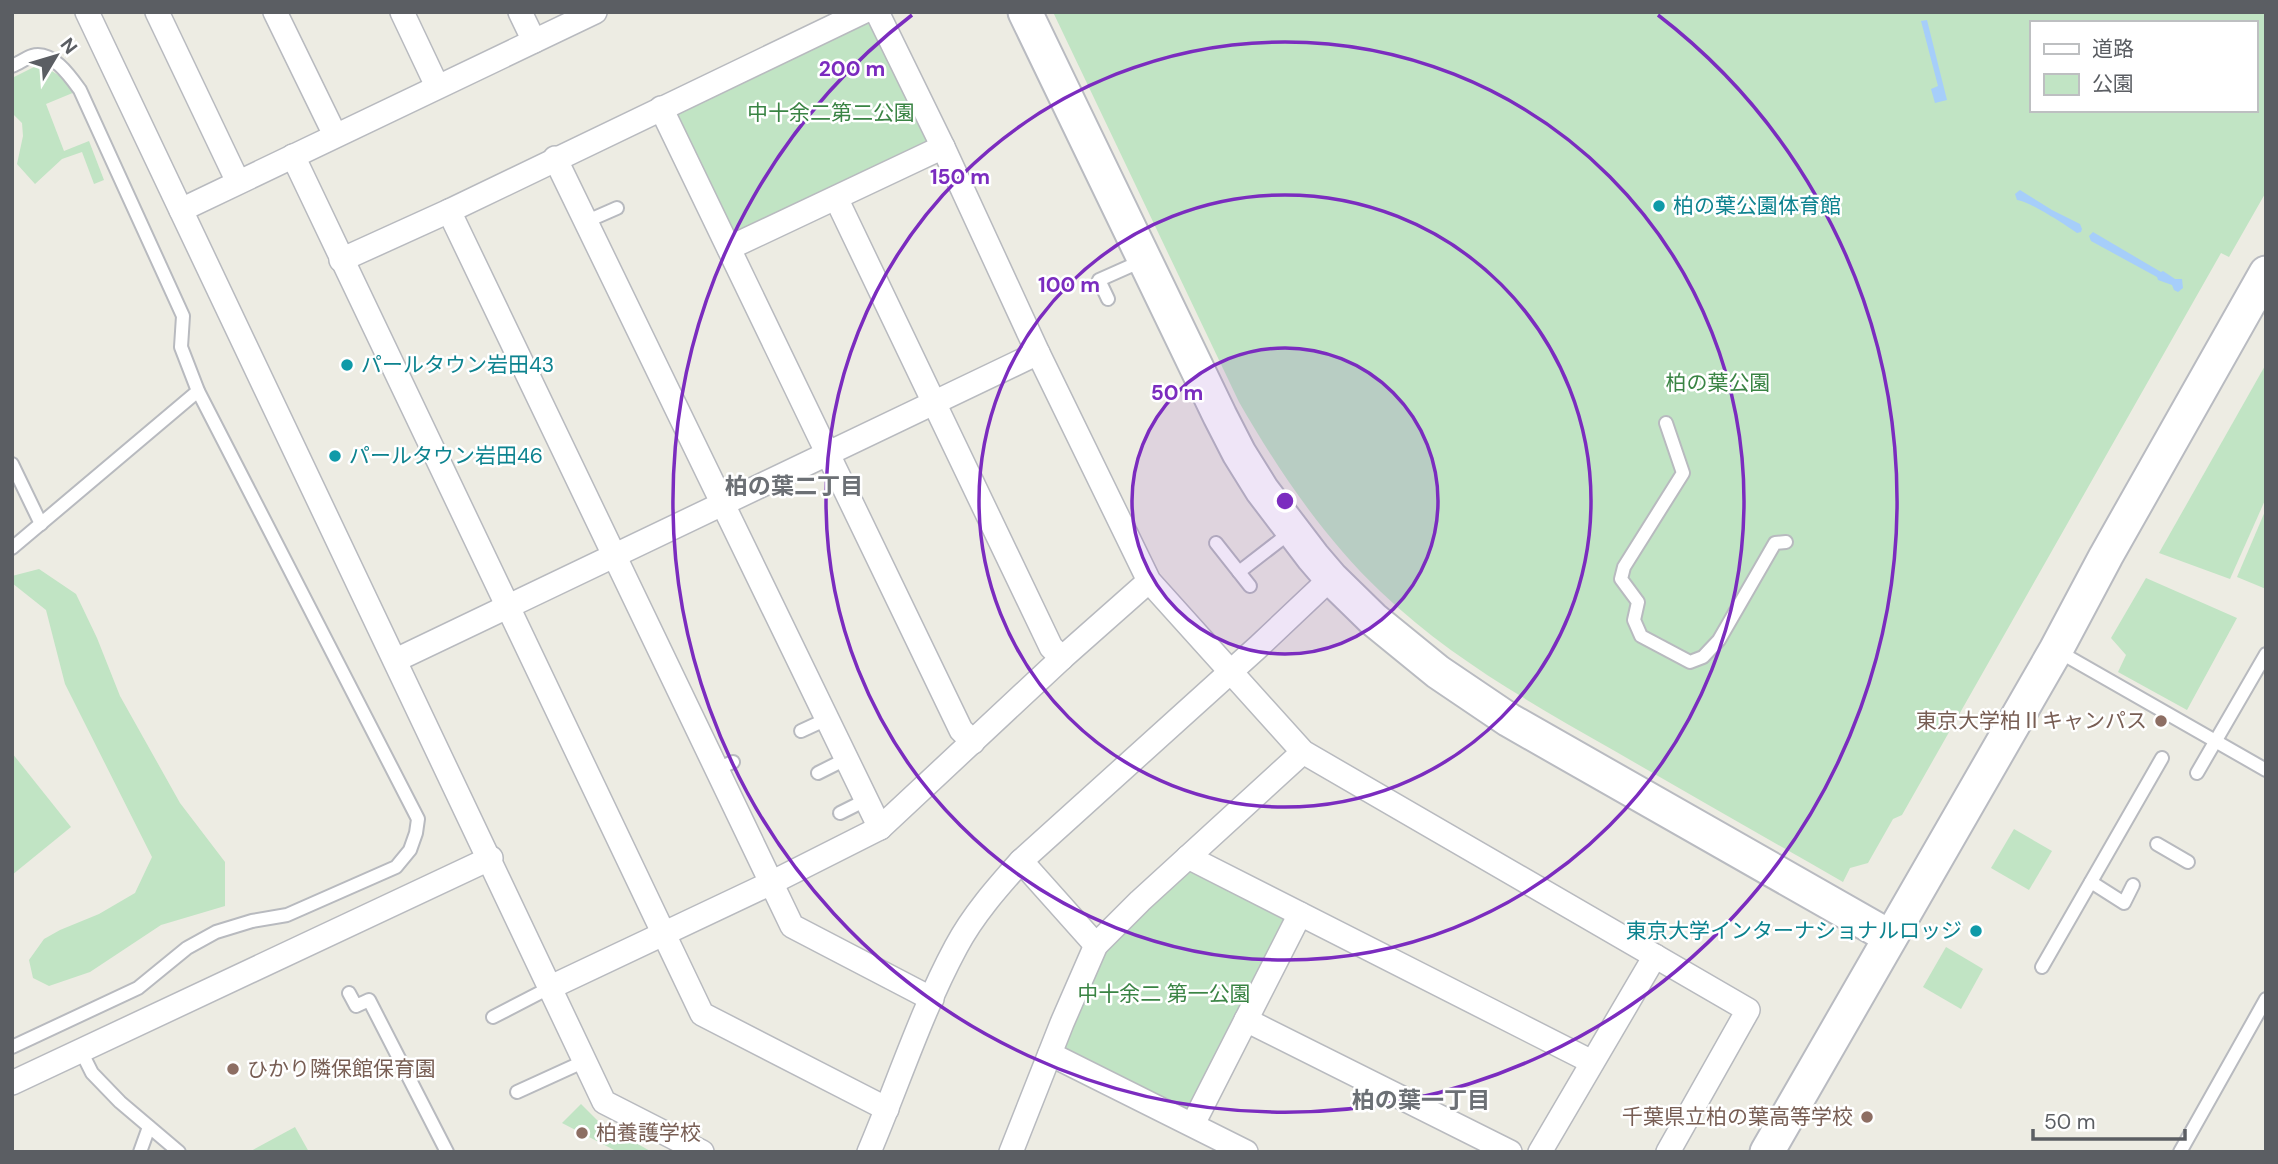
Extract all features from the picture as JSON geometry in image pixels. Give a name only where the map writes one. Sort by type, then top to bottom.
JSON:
[{"type":"street","points":[[88,12],[491,858],[604,1102],[702,1152]]},
{"type":"street","points":[[157,12],[238,182]]},
{"type":"street","points":[[275,12],[335,135]]},
{"type":"street","points":[[402,12],[437,86]]},
{"type":"street","points":[[520,12],[534,41]]},
{"type":"street","points":[[181,210],[595,12]]},
{"type":"street","points":[[341,260],[450,211],[555,158],[863,12]]},
{"type":"street","points":[[877,12],[1149,581],[1303,752],[1748,1010],[1668,1152]]},
{"type":"street","points":[[1026,12],[1239,453],[1292,531],[1331,578],[1402,644],[1488,707],[1890,937]]},
{"type":"street","points":[[662,108],[961,730],[973,742]]},
{"type":"street","points":[[729,248],[943,147]]},
{"type":"street","points":[[293,156],[418,435],[507,607],[702,1014],[799,1056],[887,1109]]},
{"type":"street","points":[[555,158],[880,828]]},
{"type":"street","points":[[836,198],[1051,647],[1062,658]]},
{"type":"street","points":[[450,211],[615,556],[725,766],[744,807],[771,883],[792,926],[803,925],[846,963],[932,999]]},
{"type":"street","points":[[1767,1152],[2056,650],[2266,273]]},
{"type":"street","points":[[396,660],[1038,353]]},
{"type":"street","points":[[869,1152],[956,946],[989,897],[1021,861],[1231,672],[1255,643],[1331,578]]},
{"type":"street","points":[[551,986],[771,883],[880,828],[1062,658],[1149,581]]},
{"type":"street","points":[[1011,1152],[1096,946],[1140,901],[1303,752]]},
{"type":"street","points":[[1188,857],[1592,1062]]},
{"type":"street","points":[[12,1083],[323,944],[491,858]]},
{"type":"street","points":[[1021,861],[1096,946]]},
{"type":"street","points":[[1193,1125],[1300,914]]},
{"type":"street","points":[[1540,1152],[1655,956]]},
{"type":"street","points":[[1246,1020],[1510,1152]]},
{"type":"street","points":[[1050,1054],[1246,1152]]},
{"type":"lane","points":[[12,66],[33,56],[43,55],[65,70],[80,90],[183,316],[181,346],[198,391],[418,819],[410,850],[396,867],[287,915],[252,920],[216,932],[187,948],[138,988],[12,1047]]},
{"type":"lane","points":[[585,222],[617,208]]},
{"type":"lane","points":[[1108,299],[1099,280],[1144,260]]},
{"type":"lane","points":[[12,548],[198,391]]},
{"type":"lane","points":[[1666,423],[1683,473],[1623,567],[1621,579],[1638,602],[1634,620],[1641,636],[1690,662],[1703,657],[1719,640],[1775,543],[1786,542]]},
{"type":"lane","points":[[12,464],[41,524]]},
{"type":"lane","points":[[1239,572],[1292,531]]},
{"type":"lane","points":[[1216,543],[1250,586]]},
{"type":"lane","points":[[2056,650],[2266,770]]},
{"type":"lane","points":[[2197,774],[2266,654]]},
{"type":"lane","points":[[801,731],[827,719]]},
{"type":"lane","points":[[2042,967],[2162,758]]},
{"type":"lane","points":[[818,772],[846,759]]},
{"type":"lane","points":[[839,813],[866,800]]},
{"type":"lane","points":[[2157,845],[2188,862]]},
{"type":"lane","points":[[2091,882],[2124,903],[2133,885]]},
{"type":"lane","points":[[493,1017],[551,986]]},
{"type":"lane","points":[[349,993],[356,1006],[369,1000],[447,1152]]},
{"type":"lane","points":[[2180,1152],[2266,999]]},
{"type":"lane","points":[[81,1051],[92,1073],[120,1102],[179,1152]]},
{"type":"lane","points":[[517,1092],[585,1060]]},
{"type":"lane","points":[[140,1152],[149,1126]]},
{"type":"green space","name":"柏の葉公園","points":[[1053,12],[2266,12],[2266,192],[2229,257],[2221,253],[1902,815],[1893,819],[1868,863],[1850,868],[1843,882],[1552,715],[1463,659],[1407,616],[1360,571],[1321,526],[1270,453],[1239,402]]},
{"type":"green space","name":"中十余二第二公園","points":[[864,19],[873,23],[928,136],[925,147],[742,232],[732,231],[677,115],[680,107]]},
{"type":"green space","points":[[40,64],[65,79],[75,92],[46,104],[64,151],[89,141],[104,180],[94,184],[82,152],[62,159],[35,184],[17,164],[23,136],[22,123],[12,113],[12,78]]},
{"type":"green space","points":[[2266,364],[2266,498],[2230,579],[2159,553]]},
{"type":"green space","points":[[2266,509],[2266,589],[2237,577]]},
{"type":"green space","points":[[39,569],[76,594],[120,696],[180,803],[225,862],[225,906],[161,925],[90,972],[49,986],[33,978],[29,960],[44,939],[99,914],[135,893],[152,857],[65,684],[46,610],[12,583],[12,576]]},
{"type":"green space","points":[[2146,578],[2237,618],[2187,710],[2118,672],[2126,655],[2111,638]]},
{"type":"green space","points":[[12,753],[71,827],[12,875]]},
{"type":"green space","points":[[2014,829],[2052,851],[2029,890],[1991,868]]},
{"type":"green space","name":"中十余二 第一公園","points":[[1196,869],[1282,913],[1286,924],[1192,1107],[1185,1110],[1066,1050],[1063,1042],[1099,952],[1186,871]]},
{"type":"green space","points":[[1946,947],[1983,969],[1961,1009],[1923,987]]},
{"type":"green space","points":[[581,1104],[600,1123],[652,1152],[618,1152],[562,1123]]},
{"type":"green space","points":[[295,1127],[309,1152],[249,1152]]},
{"type":"water","points":[[1927,20],[1947,100],[1935,103],[1931,89],[1938,86],[1921,21]]},
{"type":"water","points":[[2020,190],[2080,224],[2081,232],[2077,233],[2038,209],[2017,200],[2015,194]]},
{"type":"water","points":[[2093,232],[2161,272],[2175,279],[2182,279],[2183,288],[2178,292],[2174,290],[2172,285],[2158,280],[2091,241],[2089,236]]},
{"type":"place","name":"柏の葉公園体育館","points":[[1659,206]]},
{"type":"place","name":"パールタウン岩田43","points":[[347,365]]},
{"type":"place","name":"パールタウン岩田46","points":[[335,456]]},
{"type":"place","name":"東京大学柏Ⅱキャンパス","points":[[2161,721]]},
{"type":"place","name":"東京大学インターナショナルロッジ","points":[[1976,931]]},
{"type":"place","name":"ひかり隣保館保育園","points":[[233,1069]]},
{"type":"place","name":"千葉県立柏の葉高等学校","points":[[1867,1117]]},
{"type":"place","name":"柏養護学校","points":[[582,1133]]},
{"type":"district","name":"柏の葉二丁目","points":[[794,486]]},
{"type":"district","name":"柏の葉一丁目","points":[[1421,1100]]}]
